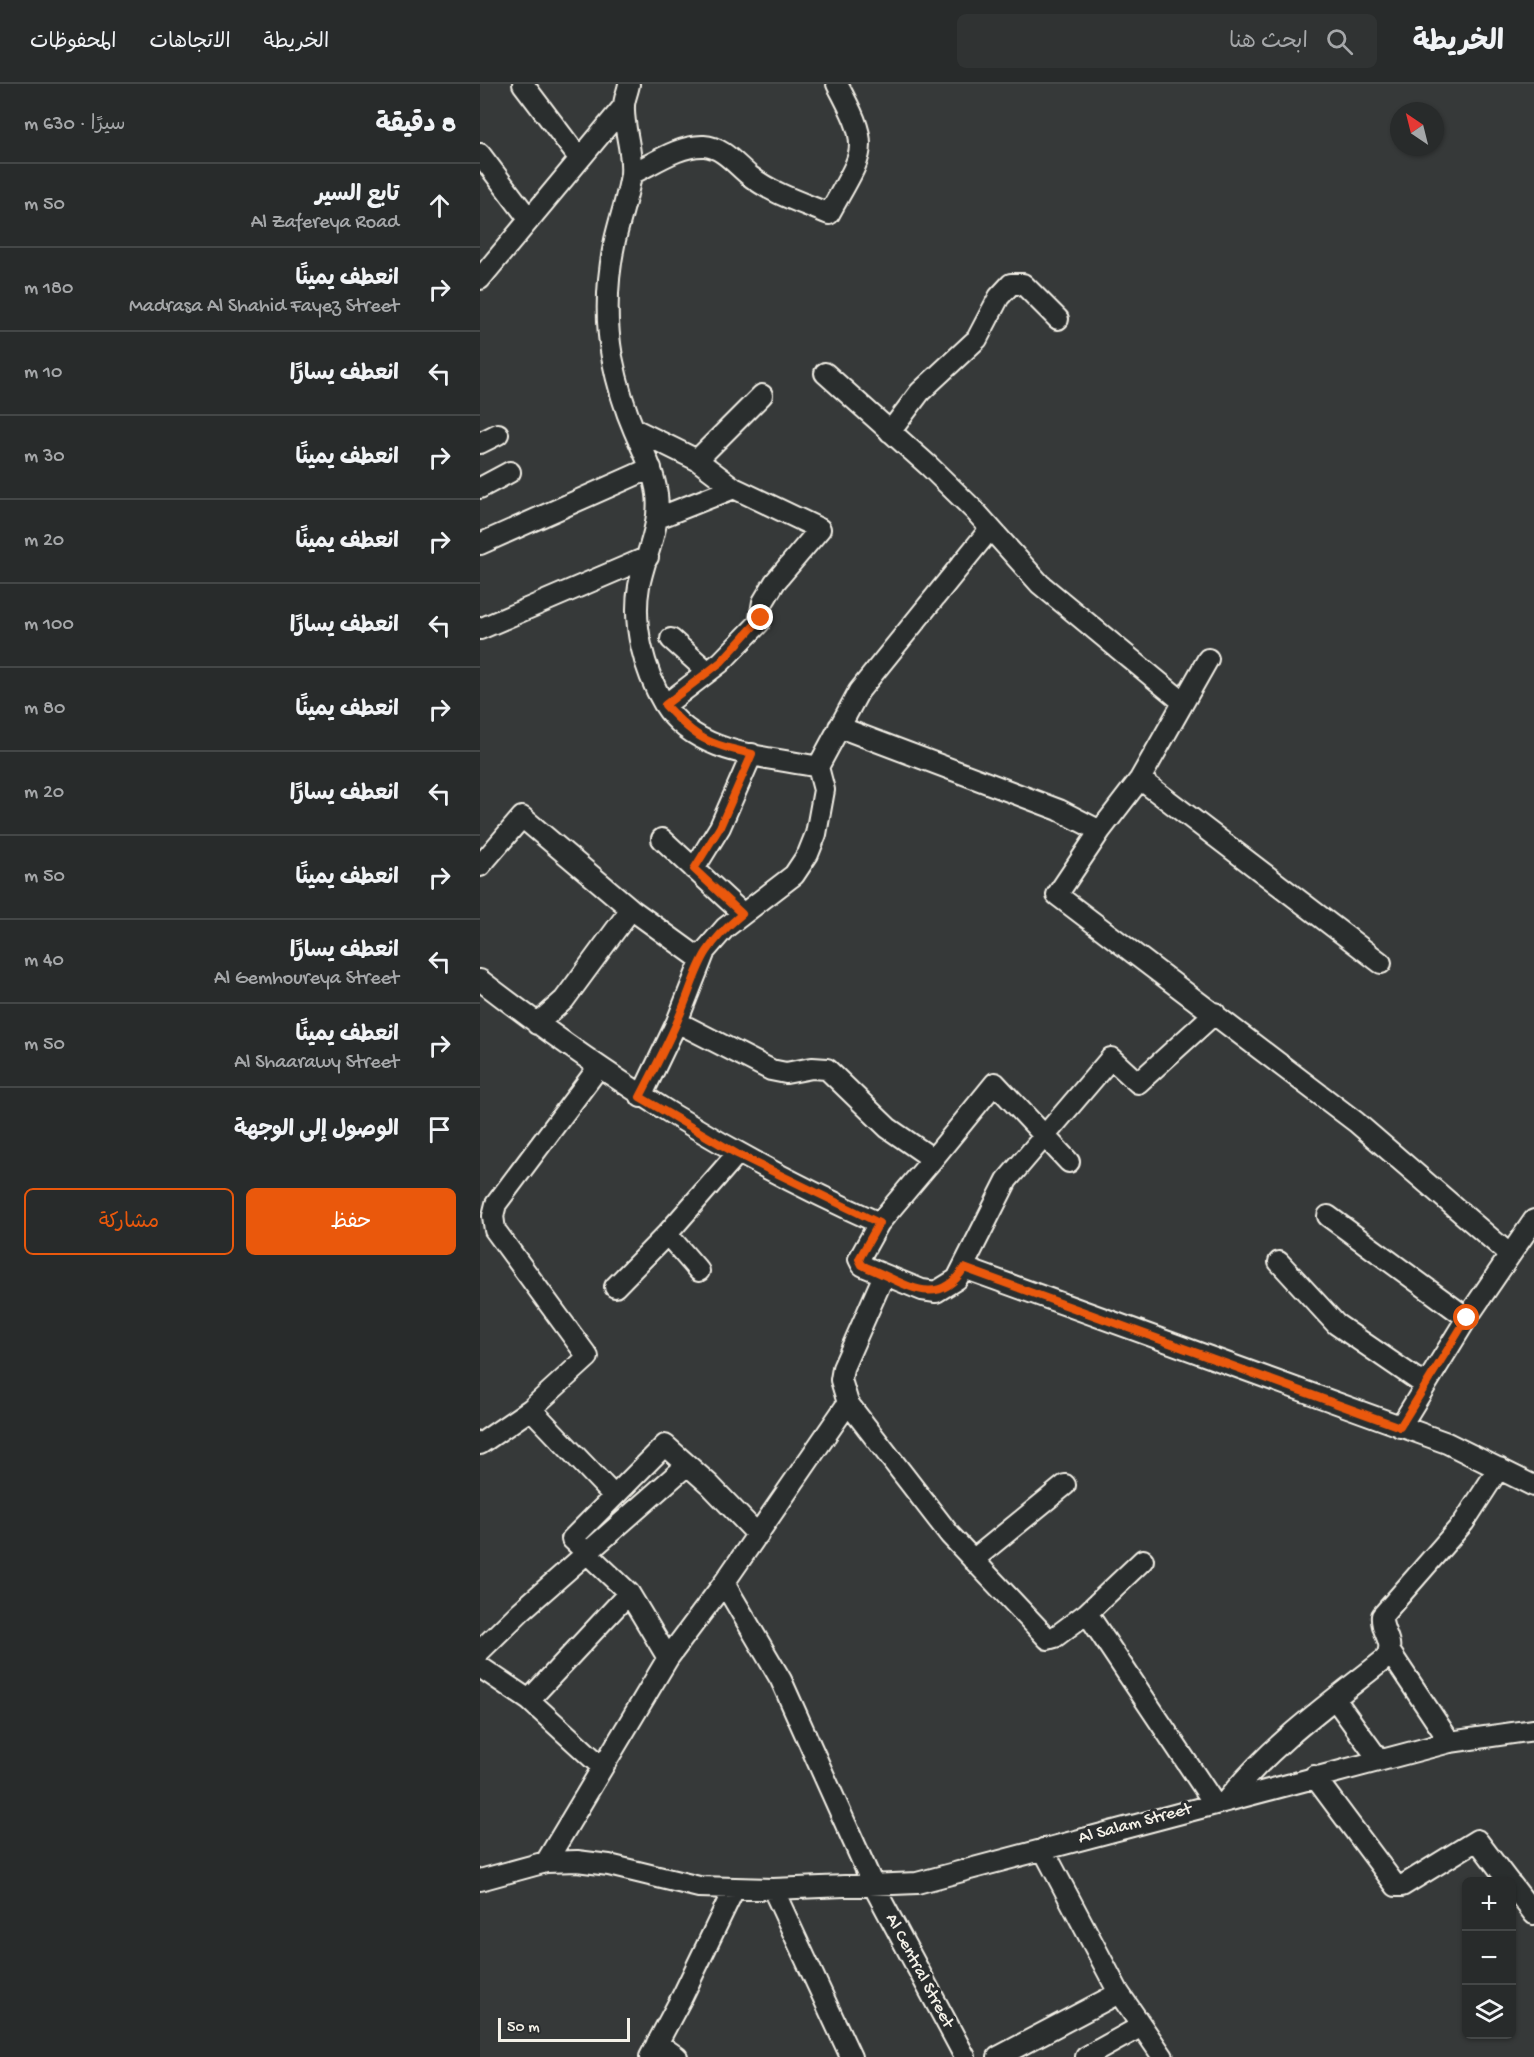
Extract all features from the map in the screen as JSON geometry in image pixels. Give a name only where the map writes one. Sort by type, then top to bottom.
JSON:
[{"type":"street","points":[[523,84],[579,158]]},
{"type":"street","points":[[629,84],[624,106],[631,149],[631,174],[613,252],[608,318],[618,384],[651,468],[658,518],[639,586],[637,617],[641,647],[665,705],[685,727],[711,744],[818,767]]},
{"type":"street","points":[[631,174],[684,149],[711,147],[729,157],[751,176],[769,187],[830,214],[852,172],[862,143],[857,121],[837,84]]},
{"type":"street","points":[[480,279],[624,106]]},
{"type":"street","points":[[480,154],[529,219]]},
{"type":"street","points":[[890,432],[920,392],[970,347],[986,326],[999,297],[1011,284],[1023,285],[1058,319]]},
{"type":"street","points":[[825,373],[929,466],[1040,584],[1183,702]]},
{"type":"street","points":[[697,460],[762,395]]},
{"type":"street","points":[[634,429],[697,460],[734,488],[820,529],[775,582],[763,602],[760,621],[741,643],[665,705]]},
{"type":"street","points":[[480,443],[498,434]]},
{"type":"street","points":[[480,544],[651,468]]},
{"type":"street","points":[[480,488],[510,472]]},
{"type":"street","points":[[658,518],[734,488]]},
{"type":"street","points":[[640,1097],[677,1022],[700,959],[725,928],[794,875],[808,854],[816,834],[824,790],[818,767],[860,691],[990,529]]},
{"type":"street","points":[[480,629],[648,557]]},
{"type":"street","points":[[671,639],[708,672]]},
{"type":"street","points":[[1208,659],[1140,779],[1100,831],[1057,895],[1356,1122],[1509,1254]]},
{"type":"street","points":[[840,727],[1059,810],[1100,831]]},
{"type":"street","points":[[694,869],[720,827],[752,754]]},
{"type":"street","points":[[1140,779],[1381,963]]},
{"type":"street","points":[[480,866],[522,817],[631,909],[700,959]]},
{"type":"street","points":[[662,839],[742,914]]},
{"type":"street","points":[[537,1024],[564,1000],[631,909]]},
{"type":"street","points":[[480,980],[537,1024],[640,1097],[737,1154],[879,1223]]},
{"type":"street","points":[[1069,1162],[1045,1136],[995,1083],[879,1223],[859,1259],[862,1265],[922,1290],[936,1292],[948,1287],[964,1268],[1007,1180],[1045,1136],[1111,1058],[1138,1083],[1215,1013]]},
{"type":"street","points":[[677,1022],[771,1070],[786,1073],[812,1068],[827,1069],[882,1122],[933,1160]]},
{"type":"street","points":[[480,1444],[531,1409],[588,1357],[495,1230],[494,1210],[598,1068]]},
{"type":"street","points":[[615,1287],[667,1234],[737,1154]]},
{"type":"street","points":[[1328,1216],[1467,1318]]},
{"type":"street","points":[[1400,1427],[1467,1318],[1534,1220]]},
{"type":"street","points":[[667,1234],[699,1271]]},
{"type":"street","points":[[1279,1262],[1336,1324],[1425,1384]]},
{"type":"street","points":[[964,1268],[1447,1443],[1534,1486]]},
{"type":"street","points":[[884,1275],[843,1368],[841,1380],[848,1403],[950,1535],[1048,1639],[1055,1637],[1087,1613],[1143,1560]]},
{"type":"street","points":[[546,1862],[668,1658],[758,1535],[848,1403]]},
{"type":"street","points":[[531,1409],[614,1495]]},
{"type":"street","points":[[668,1658],[629,1593],[572,1539],[665,1445],[709,1484],[758,1535]]},
{"type":"street","points":[[480,1651],[521,1611],[686,1466]]},
{"type":"street","points":[[1450,1742],[1390,1652],[1391,1643],[1382,1616],[1464,1522],[1499,1468]]},
{"type":"street","points":[[973,1560],[1065,1485]]},
{"type":"street","name":"Al Central Street","points":[[724,1583],[785,1689],[873,1885],[965,2057]]},
{"type":"street","points":[[529,1700],[629,1593]]},
{"type":"street","points":[[1087,1613],[1221,1801],[1281,1742],[1390,1652]]},
{"type":"street","points":[[480,1667],[529,1700],[602,1767]]},
{"type":"street","points":[[1335,1699],[1379,1760]]},
{"type":"street","name":"Al Salam Street","points":[[480,1880],[546,1862],[578,1861],[699,1887],[772,1889],[917,1883],[1314,1776],[1450,1742],[1534,1730]]},
{"type":"street","points":[[1314,1776],[1396,1886],[1402,1886],[1477,1840],[1505,1877]]},
{"type":"street","points":[[1043,1849],[1119,1994],[1163,2057]]},
{"type":"street","points":[[677,2057],[654,2050],[734,1889]]},
{"type":"street","points":[[772,1889],[851,2057]]},
{"type":"street","points":[[1516,1891],[1534,1914]]},
{"type":"street","points":[[998,2057],[1119,1994]]},
{"type":"street","points":[[1086,2057],[1140,2027]]},
{"type":"route","points":[[761,618],[741,643],[721,662],[665,705],[685,727],[711,744],[752,754],[720,827],[694,869],[742,914],[725,928],[700,959],[677,1022],[640,1097],[776,1175],[879,1223],[859,1259],[862,1265],[868,1268],[922,1290],[936,1292],[948,1287],[964,1268],[1400,1427],[1467,1318]]}]
